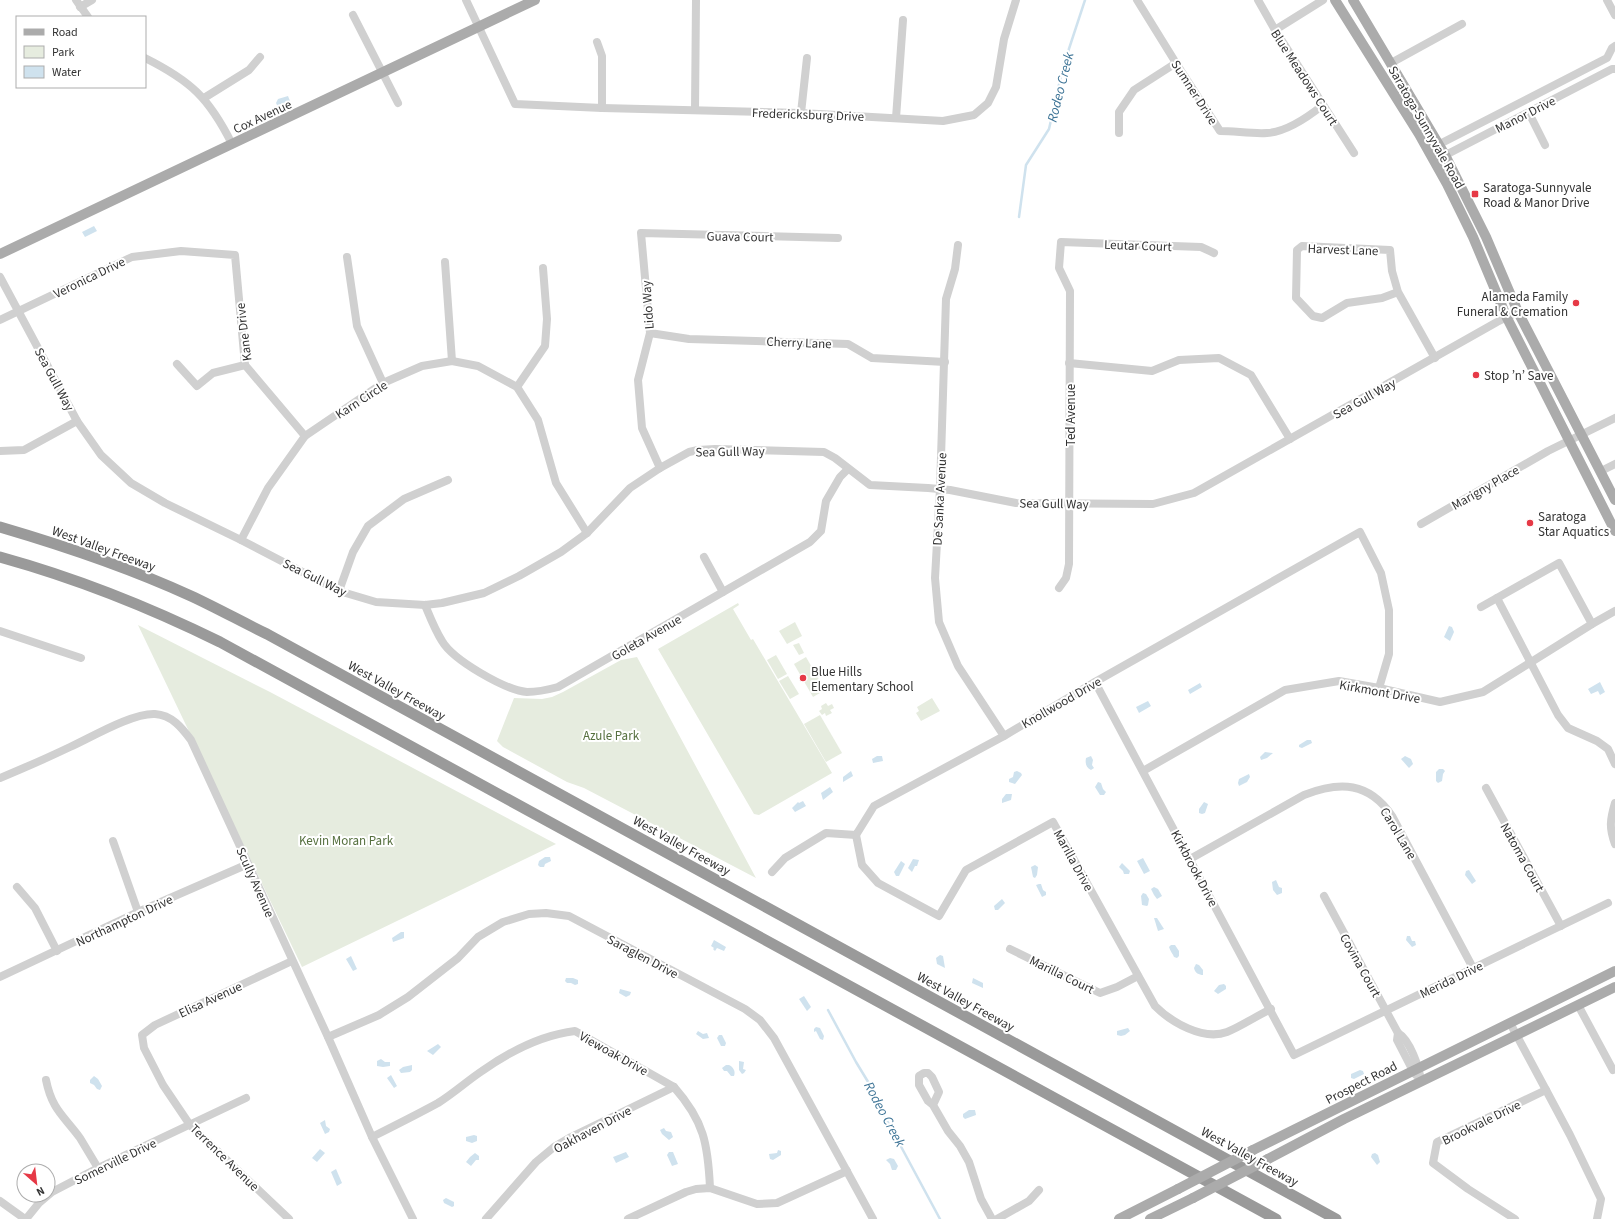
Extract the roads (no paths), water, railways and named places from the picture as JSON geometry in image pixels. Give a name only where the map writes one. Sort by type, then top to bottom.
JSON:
[{"type":"highway","name":"West Valley Freeway","points":[[0,527],[82,553],[135,572],[191,596],[267,634],[1336,1219]]},
{"type":"highway","points":[[0,557],[96,588],[174,620],[220,642],[1276,1219]]},
{"type":"main road","name":"Cox Avenue","points":[[0,254],[536,0]]},
{"type":"main road","name":"Saratoga-Sunnyvale Road","points":[[1335,0],[1434,161],[1473,238],[1507,318],[1615,532]]},
{"type":"main road","name":"Saratoga-Sunnyvale Road","points":[[1353,0],[1445,155],[1486,237],[1518,312],[1615,500]]},
{"type":"main road","name":"Prospect Road","points":[[1119,1219],[1253,1150],[1615,971]]},
{"type":"main road","name":"Prospect Road","points":[[1150,1219],[1344,1119],[1615,987]]},
{"type":"street","points":[[87,16],[78,3],[92,0]]},
{"type":"street","points":[[466,0],[479,27]]},
{"type":"street","points":[[695,110],[696,0]]},
{"type":"street","name":"Fredericksburg Drive","points":[[479,27],[515,104],[602,108],[800,113],[943,122],[974,115],[988,103],[996,87],[1004,39],[1016,0]]},
{"type":"street","name":"Sumner Drive","points":[[1137,0],[1220,131],[1268,133],[1279,131],[1290,127],[1323,105]]},
{"type":"street","name":"Blue Meadows Court","points":[[1258,0],[1275,30],[1354,153]]},
{"type":"street","points":[[1275,30],[1322,0]]},
{"type":"street","points":[[1607,0],[1615,15]]},
{"type":"street","points":[[352,14],[398,103]]},
{"type":"street","points":[[896,118],[903,20]]},
{"type":"street","points":[[1391,63],[1462,24]]},
{"type":"street","points":[[597,42],[602,56],[602,108]]},
{"type":"street","points":[[1428,150],[1607,58],[1612,48],[1615,46]]},
{"type":"street","points":[[204,98],[249,70],[260,57]]},
{"type":"street","points":[[800,113],[807,58]]},
{"type":"street","points":[[1607,58],[1613,69]]},
{"type":"street","points":[[146,59],[186,81],[204,98],[232,144]]},
{"type":"street","points":[[1119,133],[1119,112],[1134,90],[1176,63]]},
{"type":"street","name":"Manor Drive","points":[[1434,161],[1613,69]]},
{"type":"street","points":[[1561,82],[1567,92]]},
{"type":"street","points":[[1503,112],[1509,123]]},
{"type":"street","points":[[1529,113],[1545,145]]},
{"type":"street","name":"Guava Court","points":[[641,233],[838,238]]},
{"type":"street","name":"Lido Way","points":[[641,233],[650,333],[638,380],[642,428],[660,468]]},
{"type":"street","name":"Leutar Court","points":[[1061,242],[1201,248],[1214,253]]},
{"type":"street","name":"Ted Avenue","points":[[1059,588],[1066,578],[1069,564],[1070,503],[1070,291],[1059,268],[1061,242]]},
{"type":"street","name":"De Sanka Avenue","points":[[958,245],[955,269],[946,299],[940,489],[935,578],[940,622],[958,666],[1004,736]]},
{"type":"street","name":"Harvest Lane","points":[[1398,292],[1382,298],[1347,303],[1322,318],[1313,316],[1296,298],[1297,250],[1302,246],[1390,250],[1392,271],[1398,292],[1435,358]]},
{"type":"street","name":"Veronica Drive","points":[[0,320],[132,256],[181,251],[235,255]]},
{"type":"street","name":"Kane Drive","points":[[235,255],[245,365],[305,436]]},
{"type":"street","points":[[347,257],[357,326],[383,383]]},
{"type":"street","points":[[445,262],[452,361]]},
{"type":"street","points":[[517,387],[545,346],[547,319],[543,268]]},
{"type":"street","name":"Sea Gull Way","points":[[0,277],[77,421],[102,454],[131,483],[165,503],[241,540],[339,591],[376,602],[424,605],[442,603],[484,593],[519,576],[561,552],[587,533],[630,488],[660,468],[689,452],[698,450],[715,449],[824,452],[835,458],[870,485],[940,489],[1016,503],[1153,504],[1194,493],[1518,312]]},
{"type":"street","name":"Cherry Lane","points":[[650,333],[689,339],[848,344],[872,358],[945,362]]},
{"type":"street","points":[[1070,362],[1152,371],[1179,360],[1219,358],[1251,375],[1290,439]]},
{"type":"street","name":"Karn Circle","points":[[241,540],[268,488],[305,436],[383,383],[422,366],[452,361],[478,366],[517,387],[538,420],[556,483],[587,533]]},
{"type":"street","points":[[177,364],[197,386],[214,373],[245,365]]},
{"type":"street","name":"Marigny Place","points":[[1421,524],[1548,451],[1569,442],[1615,418]]},
{"type":"street","points":[[0,452],[24,450],[77,421]]},
{"type":"street","points":[[1601,472],[1615,464]]},
{"type":"street","name":"Goleta Avenue","points":[[424,605],[442,642],[459,659],[482,674],[509,688],[526,692],[542,691],[558,687],[810,542],[821,531],[826,501],[840,477],[848,469]]},
{"type":"street","points":[[339,591],[353,552],[368,526],[404,499],[448,480]]},
{"type":"street","name":"Knollwood Drive","points":[[856,835],[874,806],[1004,736],[1095,682],[1360,532],[1381,573],[1389,610],[1389,654],[1379,688]]},
{"type":"street","points":[[704,557],[723,592]]},
{"type":"street","points":[[1481,607],[1559,564],[1592,624]]},
{"type":"street","points":[[1497,598],[1558,715],[1568,728],[1597,741],[1608,749],[1615,764]]},
{"type":"street","name":"Kirkmont Drive","points":[[1143,771],[1285,690],[1339,681],[1379,688],[1440,702],[1483,692],[1615,611]]},
{"type":"street","points":[[0,631],[81,658]]},
{"type":"street","name":"Kirkbrook Drive","points":[[1095,682],[1271,1009],[1294,1055]]},
{"type":"street","name":"Scully Avenue","points":[[0,778],[144,715],[157,714],[169,718],[182,727],[191,740],[328,1037],[372,1137],[412,1219]]},
{"type":"street","name":"Carol Lane","points":[[1190,860],[1304,795],[1318,789],[1335,786],[1351,786],[1365,791],[1374,796],[1385,806],[1392,816],[1473,968]]},
{"type":"street","name":"Natoma Court","points":[[1486,788],[1561,926]]},
{"type":"street","points":[[1615,803],[1610,819],[1611,834],[1615,844]]},
{"type":"street","name":"Marilla Drive","points":[[856,835],[862,865],[878,883],[939,916],[966,870],[1053,822],[1154,1006],[1175,1024],[1209,1034],[1226,1033],[1271,1009]]},
{"type":"street","points":[[772,872],[785,858],[826,833],[856,835]]},
{"type":"street","points":[[113,841],[138,912]]},
{"type":"street","name":"Northampton Drive","points":[[0,977],[138,912],[248,864]]},
{"type":"street","points":[[17,886],[35,908],[57,951]]},
{"type":"street","name":"Covina Court","points":[[1324,896],[1398,1033],[1404,1036],[1422,1081]]},
{"type":"street","name":"Merida Drive","points":[[1294,1055],[1608,903]]},
{"type":"street","name":"Saraglen Drive","points":[[328,1037],[379,1015],[408,997],[458,958],[478,937],[503,922],[529,914],[546,913],[569,916],[745,1009],[760,1020],[774,1038],[873,1219]]},
{"type":"street","name":"Marilla Court","points":[[1010,949],[1100,993],[1117,988],[1138,976]]},
{"type":"street","name":"Elisa Avenue","points":[[144,1048],[142,1035],[155,1025],[292,961]]},
{"type":"street","points":[[1578,1005],[1612,1070]]},
{"type":"street","points":[[1510,1023],[1546,1090],[1601,1199],[1597,1219]]},
{"type":"street","name":"Viewoak Drive","points":[[372,1137],[438,1103],[465,1085],[482,1071],[506,1056],[557,1033],[574,1031],[674,1087],[687,1101],[705,1136],[709,1157],[710,1188]]},
{"type":"street","name":"Terrence Avenue","points":[[144,1048],[163,1085],[190,1125],[289,1219]]},
{"type":"street","points":[[46,1080],[57,1111],[79,1138],[98,1168]]},
{"type":"street","name":"Oakhaven Drive","points":[[486,1219],[536,1162],[554,1147],[571,1137],[674,1087]]},
{"type":"street","name":"Brookvale Drive","points":[[1514,1219],[1468,1189],[1433,1163],[1437,1142],[1546,1090]]},
{"type":"street","name":"Somerville Drive","points":[[26,1219],[39,1203],[52,1192],[98,1168],[246,1098]]},
{"type":"street","points":[[934,1105],[948,1132],[960,1146],[969,1162],[981,1198],[992,1219]]},
{"type":"street","points":[[628,1219],[686,1192],[710,1188],[746,1201],[766,1204],[777,1203],[791,1198],[847,1171]]},
{"type":"street","points":[[997,1219],[1029,1202],[1039,1190]]},
{"type":"street","points":[[0,1201],[26,1219]]},
{"type":"water","points":[[288,96],[290,101],[278,107],[276,103],[278,99]]},
{"type":"water","points":[[94,226],[97,231],[85,237],[82,232]]},
{"type":"water","points":[[1449,626],[1452,627],[1454,632],[1450,641],[1444,637]]},
{"type":"water","points":[[1600,682],[1605,692],[1600,695],[1598,691],[1591,694],[1588,689]]},
{"type":"water","points":[[1200,683],[1202,687],[1190,694],[1188,690]]},
{"type":"water","points":[[1148,701],[1151,706],[1139,713],[1136,707]]},
{"type":"water","points":[[1307,740],[1311,740],[1312,743],[1302,748],[1299,747],[1299,745]]},
{"type":"water","points":[[1265,752],[1273,753],[1267,758],[1261,760],[1260,757]]},
{"type":"water","points":[[877,756],[882,756],[883,761],[873,763],[872,759]]},
{"type":"water","points":[[1091,756],[1093,760],[1092,765],[1094,768],[1091,770],[1087,767],[1086,758]]},
{"type":"water","points":[[1405,756],[1411,759],[1413,764],[1409,768],[1401,759]]},
{"type":"water","points":[[1439,769],[1443,769],[1445,771],[1442,781],[1438,783],[1436,781],[1436,772]]},
{"type":"water","points":[[851,771],[853,776],[843,782],[843,777]]},
{"type":"water","points":[[1017,771],[1022,775],[1015,784],[1009,782],[1009,779],[1013,777],[1014,772]]},
{"type":"water","points":[[1249,774],[1250,777],[1247,782],[1239,786],[1239,779]]},
{"type":"water","points":[[1098,782],[1101,783],[1106,792],[1104,795],[1100,795],[1095,787]]},
{"type":"water","points":[[830,787],[833,792],[823,800],[821,793]]},
{"type":"water","points":[[1006,794],[1012,794],[1011,800],[1002,803],[1002,799]]},
{"type":"water","points":[[803,801],[806,806],[795,812],[792,808],[798,802]]},
{"type":"water","points":[[1204,802],[1208,804],[1205,813],[1202,814],[1199,813],[1199,809]]},
{"type":"water","points":[[545,857],[550,857],[551,861],[545,864],[544,867],[540,867],[538,865],[539,861]]},
{"type":"water","points":[[1143,858],[1150,871],[1144,874],[1137,861]]},
{"type":"water","points":[[913,859],[919,860],[917,866],[915,866],[912,872],[908,868]]},
{"type":"water","points":[[901,861],[905,864],[899,876],[896,876],[894,872]]},
{"type":"water","points":[[1122,863],[1130,871],[1129,874],[1124,874],[1119,867]]},
{"type":"water","points":[[1035,865],[1038,867],[1035,878],[1033,877],[1031,867]]},
{"type":"water","points":[[1469,870],[1476,881],[1472,884],[1465,875],[1466,871]]},
{"type":"water","points":[[1276,880],[1279,887],[1282,888],[1282,893],[1277,895],[1273,890],[1272,882]]},
{"type":"water","points":[[1041,884],[1043,890],[1046,892],[1046,895],[1042,897],[1036,885]]},
{"type":"water","points":[[1154,887],[1158,889],[1162,896],[1157,899],[1151,889]]},
{"type":"water","points":[[1143,893],[1146,894],[1149,899],[1147,906],[1142,905],[1141,896]]},
{"type":"water","points":[[1002,899],[1005,903],[998,910],[995,910],[994,906]]},
{"type":"water","points":[[1154,918],[1157,918],[1164,929],[1158,931]]},
{"type":"water","points":[[401,932],[404,932],[404,938],[393,942],[392,938]]},
{"type":"water","points":[[1407,936],[1410,936],[1412,941],[1415,941],[1416,945],[1412,947],[1406,940]]},
{"type":"water","points":[[714,940],[726,947],[724,951],[717,948],[715,951],[713,949],[714,948],[711,946]]},
{"type":"water","points":[[1171,945],[1175,945],[1179,951],[1179,956],[1177,958],[1174,957],[1170,950],[1169,947]]},
{"type":"water","points":[[940,955],[943,956],[945,968],[937,964],[936,958]]},
{"type":"water","points":[[351,956],[357,969],[353,971],[346,959]]},
{"type":"water","points":[[1196,964],[1203,970],[1203,975],[1195,971],[1194,968]]},
{"type":"water","points":[[566,978],[578,980],[578,984],[575,985],[567,983],[565,981]]},
{"type":"water","points":[[973,978],[983,983],[983,988],[972,983]]},
{"type":"water","points":[[1224,984],[1226,989],[1218,994],[1214,991],[1219,985]]},
{"type":"water","points":[[620,989],[631,992],[630,995],[626,997],[619,993]]},
{"type":"water","points":[[804,996],[811,1007],[807,1011],[799,999]]},
{"type":"water","points":[[816,1027],[820,1028],[824,1036],[823,1040],[820,1039],[816,1031],[814,1032]]},
{"type":"water","points":[[1128,1028],[1130,1031],[1125,1035],[1117,1035],[1117,1031]]},
{"type":"water","points":[[698,1031],[703,1034],[707,1033],[709,1038],[703,1039],[696,1034]]},
{"type":"water","points":[[719,1035],[722,1035],[726,1043],[725,1046],[721,1046],[717,1038]]},
{"type":"water","points":[[438,1044],[441,1047],[433,1055],[427,1051]]},
{"type":"water","points":[[381,1059],[385,1062],[390,1062],[390,1066],[377,1066],[377,1061]]},
{"type":"water","points":[[739,1061],[744,1062],[743,1069],[746,1070],[742,1074],[739,1070]]},
{"type":"water","points":[[412,1065],[412,1070],[410,1072],[401,1073],[399,1070],[403,1067]]},
{"type":"water","points":[[726,1065],[733,1068],[735,1072],[734,1076],[731,1076],[727,1071],[724,1071],[722,1068]]},
{"type":"water","points":[[1360,1070],[1363,1071],[1364,1074],[1354,1079],[1351,1078],[1351,1074]]},
{"type":"water","points":[[391,1075],[397,1086],[394,1088],[387,1078]]},
{"type":"water","points":[[94,1076],[98,1079],[102,1086],[100,1090],[90,1083],[90,1080]]},
{"type":"water","points":[[969,1110],[975,1110],[976,1115],[965,1119],[963,1114]]},
{"type":"water","points":[[325,1120],[326,1126],[330,1129],[329,1132],[325,1134],[320,1123]]},
{"type":"water","points":[[664,1128],[666,1131],[671,1132],[673,1137],[669,1140],[660,1130]]},
{"type":"water","points":[[474,1135],[477,1136],[477,1141],[472,1143],[466,1141],[466,1137]]},
{"type":"water","points":[[320,1149],[325,1153],[317,1162],[312,1158]]},
{"type":"water","points":[[778,1150],[781,1151],[781,1155],[773,1160],[770,1159],[769,1154],[777,1153]]},
{"type":"water","points":[[626,1152],[629,1157],[616,1163],[613,1157]]},
{"type":"water","points":[[669,1152],[673,1152],[678,1164],[672,1166],[667,1155]]},
{"type":"water","points":[[475,1153],[479,1156],[479,1160],[476,1160],[471,1166],[466,1162]]},
{"type":"water","points":[[1375,1153],[1378,1155],[1380,1162],[1377,1165],[1371,1157],[1372,1154]]},
{"type":"water","points":[[890,1158],[894,1159],[898,1166],[896,1170],[892,1170],[890,1164],[886,1160]]},
{"type":"water","points":[[336,1169],[342,1183],[337,1186],[331,1172]]},
{"type":"water","points":[[446,1198],[454,1202],[454,1206],[452,1207],[444,1203],[443,1200]]},
{"type":"waterway","name":"Rodeo Creek","points":[[1019,217],[1026,165],[1049,129],[1063,67],[1085,0]]},
{"type":"waterway","name":"Rodeo Creek","points":[[828,1010],[873,1090],[884,1115],[940,1219]]},
{"type":"place","name":"Saratoga-Sunnyvale Road & Manor Drive","points":[[1475,194]]},
{"type":"place","name":"Alameda Family Funeral & Cremation","points":[[1576,303]]},
{"type":"place","name":"Stop ’n’ Save","points":[[1476,375]]},
{"type":"place","name":"Saratoga Star Aquatics","points":[[1530,523]]},
{"type":"place","name":"Blue Hills Elementary School","points":[[803,678]]},
{"type":"park label","name":"Azule Park","points":[[611,735]]},
{"type":"park label","name":"Kevin Moran Park","points":[[346,840]]}]
